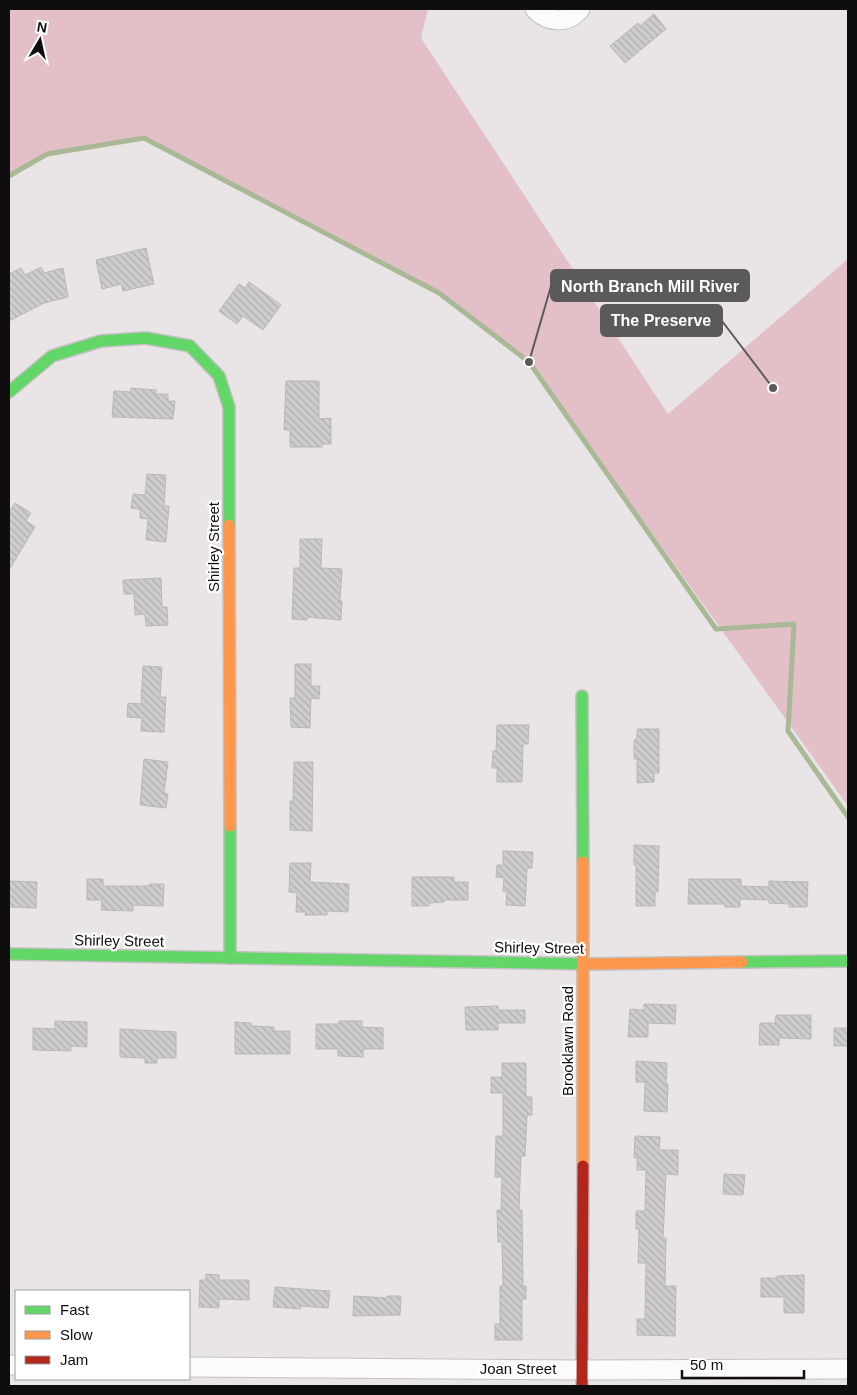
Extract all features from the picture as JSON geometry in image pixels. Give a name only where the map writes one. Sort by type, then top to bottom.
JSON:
[{"type":"street","points":[[536,9],[543,16],[551,20],[569,18],[580,9]]},
{"type":"street","name":"Shirley Street","points":[[9,392],[52,356],[101,341],[146,338],[190,346],[219,376],[229,407],[230,958]]},
{"type":"street","name":"Brooklawn Road","points":[[582,696],[582,1378]]},
{"type":"street","name":"Shirley Street","points":[[9,954],[583,964],[848,961]]},
{"type":"street","name":"Joan Street","points":[[190,1367],[582,1378],[848,1369]]},
{"type":"shaded area","points":[[9,9],[428,9],[421,38],[668,414],[848,259],[848,806],[529,362],[439,293],[144,138],[47,154],[9,176]]},
{"type":"building","points":[[654,14],[666,29],[625,63],[610,46],[638,23],[640,26]]},
{"type":"building","points":[[146,248],[154,284],[123,291],[121,284],[102,289],[96,260]]},
{"type":"building","points":[[41,267],[44,273],[63,268],[68,297],[44,303],[9,321],[9,274],[21,268],[25,275]]},
{"type":"building","points":[[249,282],[281,305],[263,330],[243,316],[237,324],[219,311],[239,284],[245,288]]},
{"type":"building","points":[[286,381],[319,381],[319,419],[331,418],[331,444],[322,444],[322,447],[290,447],[290,430],[284,430]]},
{"type":"building","points":[[131,388],[156,390],[156,394],[168,394],[168,401],[175,401],[173,419],[112,417],[114,391],[131,392]]},
{"type":"building","points":[[147,474],[166,475],[164,506],[169,506],[166,542],[146,540],[148,519],[140,518],[140,509],[131,508],[133,494],[145,495]]},
{"type":"building","points":[[15,503],[31,513],[26,521],[35,527],[9,570],[9,512]]},
{"type":"building","points":[[300,539],[322,539],[321,568],[342,569],[341,620],[307,617],[307,620],[292,619],[294,568],[300,568]]},
{"type":"building","points":[[161,578],[162,607],[167,607],[168,625],[146,626],[145,614],[135,615],[134,594],[124,594],[123,580]]},
{"type":"building","points":[[295,664],[311,664],[311,686],[320,686],[319,699],[311,698],[310,728],[291,727],[290,698],[295,698]]},
{"type":"building","points":[[143,666],[162,667],[160,697],[166,697],[164,732],[141,731],[142,718],[127,717],[128,703],[141,704]]},
{"type":"building","points":[[497,725],[529,725],[528,744],[523,744],[522,782],[497,782],[497,768],[492,768],[493,751],[496,751]]},
{"type":"building","points":[[637,729],[659,729],[659,773],[654,773],[654,782],[637,783],[637,759],[634,759],[634,740],[637,739]]},
{"type":"building","points":[[144,759],[168,762],[164,793],[168,794],[166,808],[140,805]]},
{"type":"building","points":[[294,762],[313,762],[312,831],[290,830],[290,801],[293,801]]},
{"type":"building","points":[[634,845],[659,846],[658,892],[655,892],[655,906],[636,906]]},
{"type":"building","points":[[503,851],[533,852],[532,868],[527,868],[525,906],[506,905],[507,892],[503,891],[504,878],[496,877],[497,865],[503,865]]},
{"type":"building","points":[[290,863],[311,863],[310,882],[349,884],[348,912],[327,911],[327,915],[305,915],[306,912],[296,912],[297,893],[289,892]]},
{"type":"building","points":[[412,877],[454,877],[454,882],[468,882],[468,900],[444,900],[444,902],[429,903],[429,906],[412,906]]},
{"type":"building","points":[[87,879],[103,879],[103,886],[149,886],[149,884],[164,884],[163,906],[133,905],[133,911],[101,910],[102,900],[87,900]]},
{"type":"building","points":[[689,879],[741,879],[741,886],[769,887],[769,881],[808,882],[807,907],[789,907],[789,904],[769,903],[769,900],[740,899],[740,907],[725,907],[725,904],[688,904]]},
{"type":"building","points":[[9,881],[37,882],[36,908],[9,907]]},
{"type":"building","points":[[644,1004],[676,1005],[675,1024],[648,1023],[648,1037],[628,1037],[630,1009],[644,1010]]},
{"type":"building","points":[[498,1006],[498,1010],[525,1010],[525,1023],[498,1023],[498,1030],[466,1030],[465,1007]]},
{"type":"building","points":[[776,1015],[811,1015],[811,1039],[779,1038],[779,1045],[759,1045],[760,1023],[775,1023]]},
{"type":"building","points":[[55,1021],[87,1022],[87,1047],[71,1046],[71,1051],[33,1050],[33,1028],[55,1029]]},
{"type":"building","points":[[339,1021],[362,1021],[362,1027],[383,1028],[383,1049],[363,1049],[363,1057],[338,1056],[338,1049],[316,1049],[316,1024],[339,1024]]},
{"type":"building","points":[[235,1022],[251,1023],[251,1026],[274,1027],[274,1031],[290,1031],[290,1054],[235,1054]]},
{"type":"building","points":[[834,1028],[848,1028],[848,1046],[834,1046]]},
{"type":"building","points":[[120,1029],[176,1032],[176,1058],[157,1058],[157,1063],[145,1063],[145,1058],[120,1057]]},
{"type":"building","points":[[636,1061],[667,1063],[667,1112],[644,1111],[645,1082],[636,1082]]},
{"type":"building","points":[[502,1063],[526,1063],[526,1097],[532,1097],[532,1115],[527,1115],[525,1156],[521,1156],[519,1210],[522,1210],[523,1286],[526,1286],[526,1299],[522,1299],[522,1340],[495,1340],[495,1324],[500,1324],[500,1286],[503,1286],[502,1242],[498,1242],[497,1210],[501,1210],[502,1177],[495,1177],[496,1136],[503,1136],[503,1093],[491,1093],[491,1077],[502,1077]]},
{"type":"building","points":[[635,1136],[660,1137],[659,1150],[678,1150],[678,1175],[666,1174],[663,1238],[666,1238],[665,1286],[676,1286],[675,1336],[637,1335],[637,1319],[645,1319],[646,1263],[638,1263],[639,1229],[636,1229],[636,1211],[645,1211],[646,1170],[637,1170],[637,1158],[634,1158]]},
{"type":"building","points":[[724,1174],[745,1175],[743,1195],[723,1194]]},
{"type":"building","points":[[206,1274],[219,1275],[219,1280],[249,1280],[249,1300],[219,1299],[219,1308],[199,1307],[200,1280],[206,1280]]},
{"type":"building","points":[[804,1275],[804,1313],[784,1313],[784,1297],[761,1297],[761,1278]]},
{"type":"building","points":[[275,1287],[330,1291],[328,1308],[301,1306],[301,1309],[273,1307]]},
{"type":"building","points":[[354,1296],[387,1298],[387,1296],[401,1296],[400,1315],[353,1316]]},
{"type":"waterway","points":[[9,176],[47,154],[144,138],[439,293],[529,362],[716,629],[794,624],[788,731],[848,817]]},
{"type":"traffic: fast","points":[[9,392],[52,356],[101,341],[146,338],[190,346],[219,376],[229,407],[229,525]]},
{"type":"traffic: fast","points":[[582,696],[583,862]]},
{"type":"traffic: fast","points":[[230,826],[230,958]]},
{"type":"traffic: fast","points":[[9,954],[591,964]]},
{"type":"traffic: fast","points":[[742,962],[848,961]]},
{"type":"traffic: slow","points":[[229,525],[230,826]]},
{"type":"traffic: slow","points":[[583,862],[583,1166]]},
{"type":"traffic: slow","points":[[591,964],[742,962]]},
{"type":"traffic: jam","points":[[582,1386],[583,1166]]},
{"type":"place","name":"North Branch Mill River","points":[[529,362]]},
{"type":"place","name":"The Preserve","points":[[773,388]]}]
